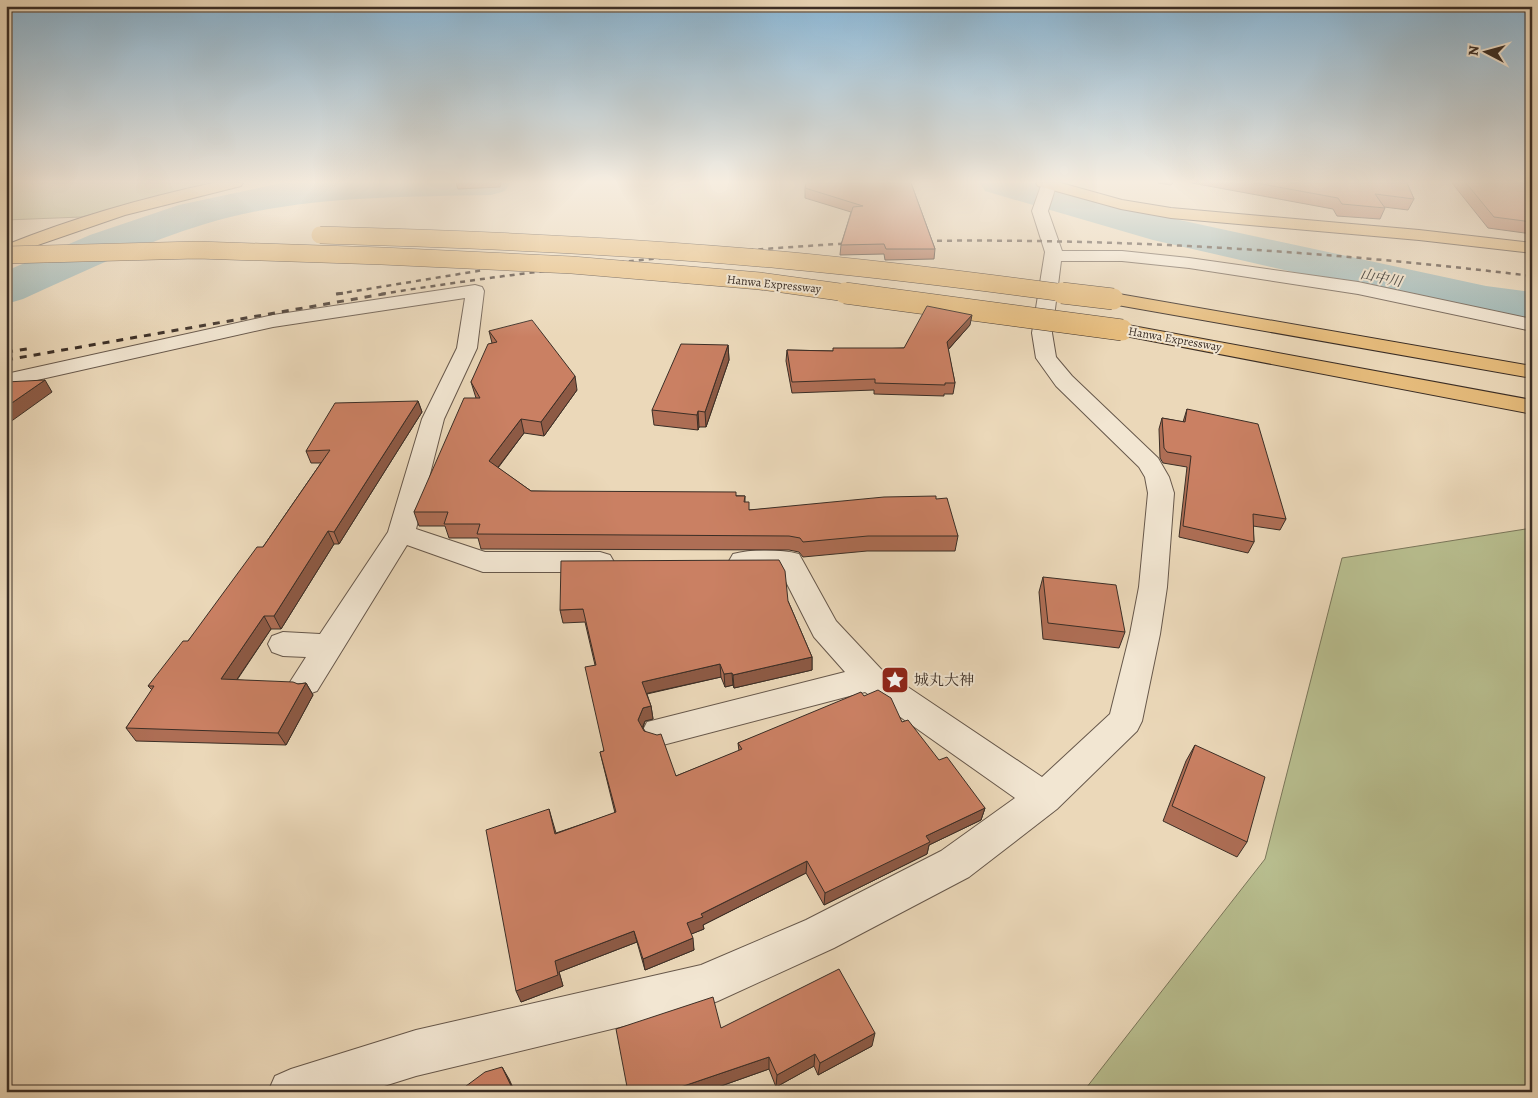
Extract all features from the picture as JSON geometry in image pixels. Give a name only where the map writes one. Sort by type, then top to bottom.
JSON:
[{"type":"main road","points":[[6,251],[53,234]]},
{"type":"main road","points":[[6,239],[220,234]]},
{"type":"main road","name":"Hanwa Expressway","points":[[306,234],[555,243],[738,256],[930,276],[1113,299],[1532,372]]},
{"type":"main road","points":[[1402,234],[1532,248]]},
{"type":"main road","name":"Hanwa Expressway","points":[[6,255],[197,250],[382,256],[572,265],[760,282],[1122,330],[1532,408]]},
{"type":"street","points":[[291,1092],[416,1053],[703,986],[820,934],[955,864],[1044,798],[1125,721],[1145,634],[1153,587],[1161,493],[1157,477],[1149,463],[1064,381],[1046,358],[1042,333],[1054,252],[1048,234]]},
{"type":"street","points":[[1053,256],[1122,256],[1189,263],[1358,288],[1532,325]]},
{"type":"street","points":[[6,381],[273,322],[474,291],[467,348],[433,420],[401,533],[306,682]]},
{"type":"street","points":[[401,533],[483,562],[621,562]]},
{"type":"street","points":[[720,562],[789,561],[825,629],[870,678],[1044,798]]},
{"type":"street","points":[[283,644],[330,646]]},
{"type":"street","points":[[659,732],[870,678]]},
{"type":"green space","points":[[1532,528],[1532,1092],[1083,1092],[1265,859],[1342,558]]},
{"type":"building","points":[[844,234],[930,234],[935,249],[886,249],[884,244],[841,245]]},
{"type":"building","points":[[927,306],[972,315],[947,342],[955,383],[945,383],[945,385],[875,383],[875,379],[792,382],[787,350],[833,351],[833,348],[904,348]]},
{"type":"building","points":[[532,320],[575,376],[541,422],[521,419],[489,461],[531,491],[736,492],[736,496],[745,496],[744,502],[749,502],[749,510],[884,497],[936,496],[936,499],[947,498],[958,536],[868,536],[803,542],[800,538],[789,536],[477,534],[480,524],[444,524],[448,512],[414,512],[464,398],[480,398],[471,382],[488,344],[497,342],[489,331]]},
{"type":"building","points":[[681,344],[728,345],[705,412],[698,411],[697,415],[652,410]]},
{"type":"building","points":[[45,380],[6,407],[6,382]]},
{"type":"building","points":[[418,401],[334,532],[328,531],[274,616],[264,616],[221,679],[306,683],[278,733],[126,728],[154,686],[148,686],[183,641],[188,641],[257,547],[263,547],[330,450],[306,451],[335,403]]},
{"type":"building","points":[[1187,409],[1258,424],[1286,519],[1253,514],[1254,542],[1183,526],[1191,456],[1167,452],[1164,448],[1162,418],[1185,422]]},
{"type":"building","points":[[779,560],[785,571],[788,601],[812,657],[733,675],[732,673],[724,674],[720,664],[642,682],[651,706],[643,708],[638,720],[644,731],[657,735],[661,734],[676,776],[742,749],[738,743],[861,692],[864,696],[878,690],[891,698],[902,722],[908,720],[939,760],[947,757],[985,808],[926,836],[930,842],[825,893],[807,861],[701,914],[703,917],[687,923],[693,938],[643,959],[634,931],[555,961],[558,975],[516,991],[486,830],[549,809],[555,834],[616,812],[600,752],[604,751],[585,667],[596,665],[583,609],[560,610],[561,561]]},
{"type":"building","points":[[1043,577],[1116,585],[1125,632],[1048,623]]},
{"type":"building","points":[[1195,745],[1265,777],[1247,842],[1172,806]]},
{"type":"building","points":[[839,969],[875,1033],[820,1063],[815,1054],[777,1075],[769,1057],[666,1092],[628,1092],[616,1029],[713,997],[721,1028]]},
{"type":"building","points":[[502,1067],[514,1092],[458,1092],[485,1072]]},
{"type":"waterway","name":"山中川","points":[[6,289],[106,244],[135,234]]},
{"type":"waterway","name":"山中川","points":[[1183,234],[1486,301],[1532,307]]},
{"type":"railway","points":[[917,241],[1071,242],[1225,248],[1302,253],[1532,276]]},
{"type":"railway","points":[[381,294],[617,262],[855,243]]},
{"type":"railway","points":[[339,294],[484,270]]},
{"type":"railway","points":[[339,294],[345,293]]},
{"type":"railway","points":[[6,360],[389,293]]},
{"type":"railway","points":[[6,352],[33,348]]},
{"type":"place","name":"城丸大神","points":[[895,680]]}]
